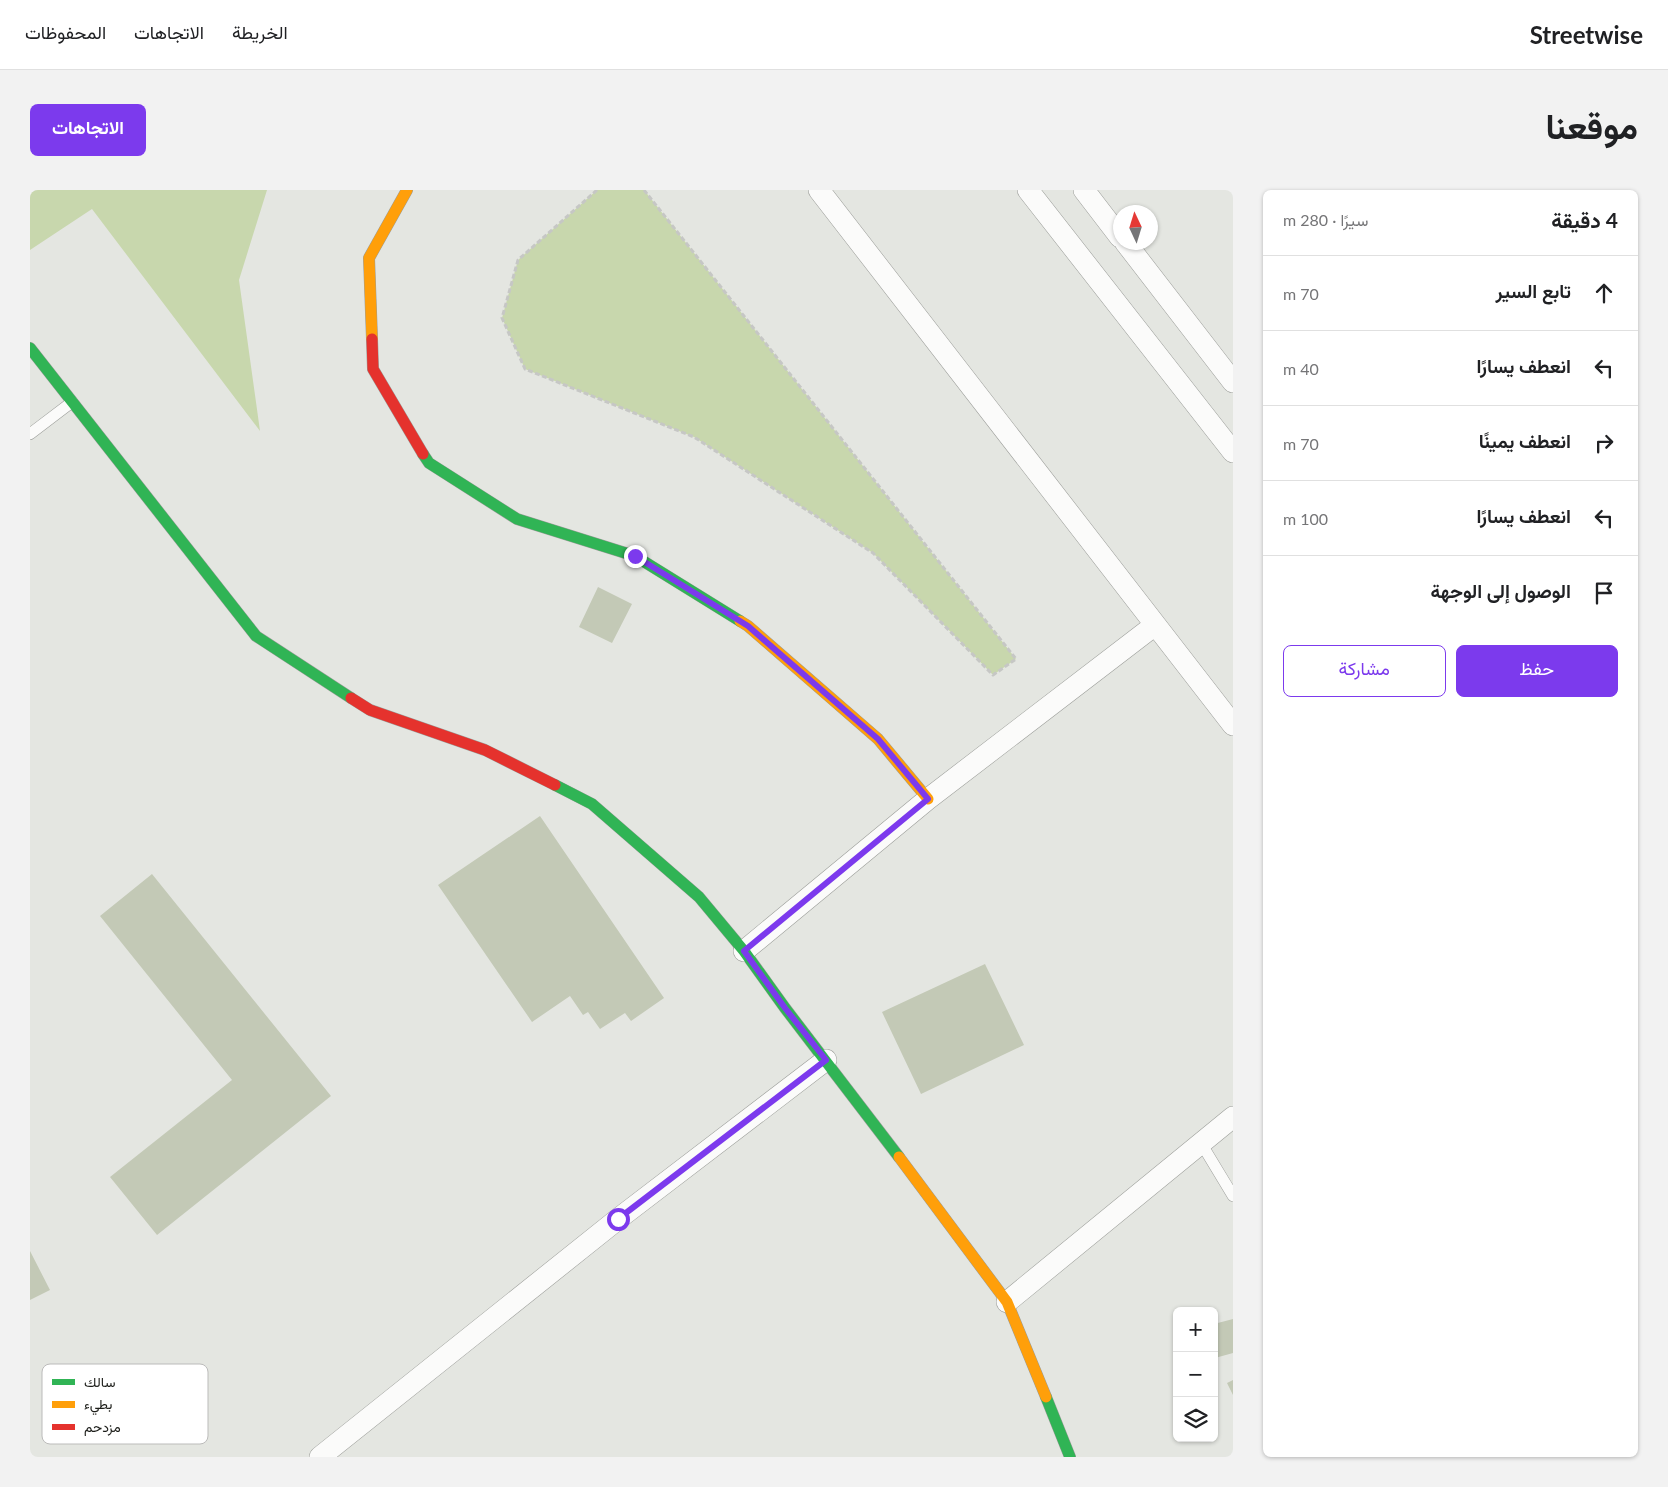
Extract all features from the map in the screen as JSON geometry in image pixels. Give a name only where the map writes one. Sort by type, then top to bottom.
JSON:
[{"type":"street","points":[[406,190],[369,258],[373,369],[429,463],[517,519],[635,556],[748,626],[878,739],[928,799]]},
{"type":"street","points":[[819,190],[1233,725]]},
{"type":"street","points":[[1028,190],[1233,452]]},
{"type":"street","points":[[1084,190],[1113,228]]},
{"type":"street","points":[[1131,250],[1233,382]]},
{"type":"street","points":[[30,348],[256,636],[370,710],[484,750],[592,804],[699,897],[744,951],[1007,1302],[1070,1457]]},
{"type":"street","points":[[744,951],[928,799],[1155,625]]},
{"type":"street","points":[[320,1457],[611,1225],[826,1060]]},
{"type":"street","points":[[1007,1302],[1233,1117]]},
{"type":"lane","points":[[30,434],[72,402]]},
{"type":"lane","points":[[1201,1143],[1233,1196]]},
{"type":"path","points":[[597,190],[518,260],[502,318],[525,369],[694,437],[873,553],[993,675],[1016,659],[644,190]]},
{"type":"green space","points":[[30,190],[267,190],[239,280],[260,431],[92,209],[30,250]]},
{"type":"green space","points":[[597,190],[644,190],[1016,659],[993,675],[873,553],[694,437],[525,369],[502,318],[518,260]]},
{"type":"building","points":[[598,587],[632,604],[612,643],[579,627]]},
{"type":"building","points":[[540,816],[664,998],[631,1021],[625,1013],[600,1029],[588,1012],[583,1015],[570,996],[532,1022],[438,885]]},
{"type":"building","points":[[152,874],[331,1096],[157,1235],[110,1177],[232,1080],[100,916]]},
{"type":"building","points":[[985,964],[1024,1045],[921,1094],[882,1012]]},
{"type":"building","points":[[30,1251],[50,1290],[30,1300]]},
{"type":"building","points":[[1233,1319],[1233,1353],[1218,1357],[1218,1352],[1218,1323]]},
{"type":"building","points":[[1233,1380],[1233,1395],[1227,1383]]},
{"type":"traffic: fast","points":[[30,348],[256,636],[351,698]]},
{"type":"traffic: fast","points":[[423,454],[429,463],[517,519],[635,556],[740,621]]},
{"type":"traffic: fast","points":[[555,785],[592,804],[699,897],[744,951],[785,1008],[899,1157]]},
{"type":"traffic: fast","points":[[1046,1397],[1070,1457]]},
{"type":"traffic: slow","points":[[372,339],[369,258],[407,190]]},
{"type":"traffic: slow","points":[[740,621],[878,739],[928,799]]},
{"type":"traffic: slow","points":[[899,1157],[1007,1302],[1046,1397]]},
{"type":"traffic: jam","points":[[372,339],[373,369],[423,454]]},
{"type":"traffic: jam","points":[[351,698],[370,710],[485,750],[555,785]]},
{"type":"route","points":[[618,1219],[826,1060],[785,1008],[744,951],[928,799],[878,739],[748,626],[635,556]]}]
